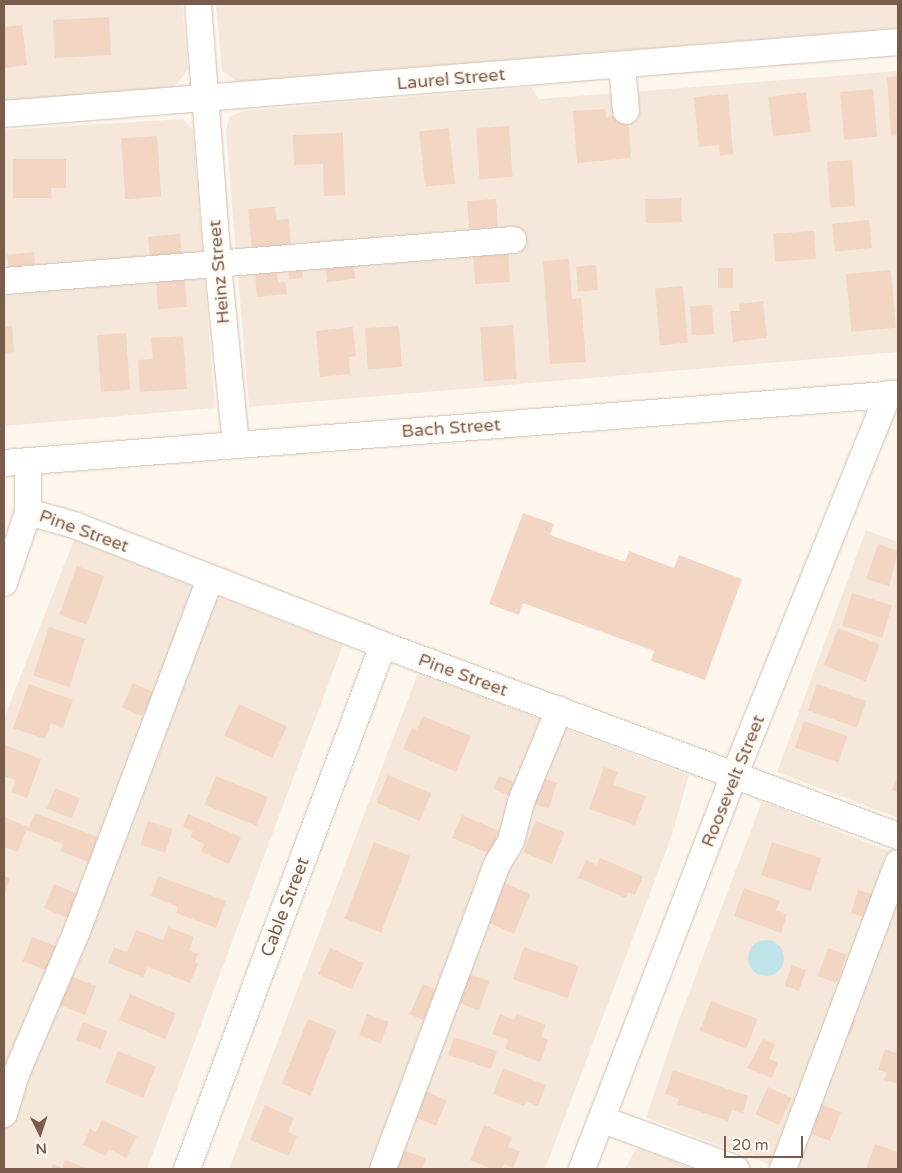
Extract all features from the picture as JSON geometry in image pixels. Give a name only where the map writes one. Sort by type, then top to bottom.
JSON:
[{"type":"street","name":"Heinz Street","points":[[198,4],[218,265],[236,444]]},
{"type":"street","name":"Laurel Street","points":[[4,114],[898,42]]},
{"type":"street","points":[[622,65],[626,111]]},
{"type":"street","points":[[4,281],[513,240]]},
{"type":"street","name":"Bach Street","points":[[16,462],[893,394]]},
{"type":"street","name":"Roosevelt Street","points":[[582,1169],[734,776],[893,394]]},
{"type":"street","points":[[4,583],[28,512],[16,462]]},
{"type":"street","name":"Pine Street","points":[[28,512],[74,525],[383,646],[898,836]]},
{"type":"street","points":[[4,1114],[16,1074],[77,931],[210,579]]},
{"type":"street","name":"Cable Street","points":[[187,1169],[383,646]]},
{"type":"street","points":[[383,1169],[496,866],[511,841],[521,802],[559,710]]},
{"type":"street","points":[[783,1169],[898,863]]},
{"type":"street","points":[[601,1119],[736,1169]]},
{"type":"shaded area","points":[[4,4],[182,4],[188,70],[173,88],[4,101]]},
{"type":"shaded area","points":[[216,4],[898,4],[898,28],[237,82],[222,71]]},
{"type":"shaded area","points":[[898,71],[898,352],[249,407],[226,132],[229,117],[243,111],[531,87],[539,99]]},
{"type":"shaded area","points":[[183,119],[193,130],[215,408],[4,426],[4,130]]},
{"type":"shaded area","points":[[866,530],[898,542],[898,818],[777,772]]},
{"type":"shaded area","points":[[74,540],[343,645],[147,1169],[4,1169],[4,718]]},
{"type":"shaded area","points":[[418,673],[689,775],[671,838],[545,1169],[229,1169]]},
{"type":"shaded area","points":[[762,801],[898,855],[898,1169],[781,1169],[646,1118],[677,1025]]},
{"type":"shaded area","points":[[636,1148],[694,1169],[625,1169]]},
{"type":"water","points":[[766,940],[773,941],[779,945],[783,951],[783,965],[779,971],[773,975],[766,976],[759,975],[753,971],[749,965],[748,958],[749,951],[753,945],[759,941]]},
{"type":"building","points":[[109,17],[111,55],[55,58],[53,20]]},
{"type":"building","points":[[22,25],[27,65],[4,68],[4,27]]},
{"type":"building","points":[[898,76],[898,135],[891,136],[887,77]]},
{"type":"building","points":[[873,89],[877,137],[844,140],[840,92]]},
{"type":"building","points":[[806,92],[811,132],[773,136],[768,97]]},
{"type":"building","points":[[728,94],[733,154],[720,156],[719,145],[699,147],[694,97]]},
{"type":"building","points":[[605,109],[606,117],[628,115],[631,158],[577,163],[573,111]]},
{"type":"building","points":[[509,126],[513,177],[480,179],[476,128]]},
{"type":"building","points":[[449,128],[455,184],[425,187],[419,131]]},
{"type":"building","points":[[343,133],[345,195],[324,196],[323,164],[294,165],[293,135]]},
{"type":"building","points":[[157,136],[161,197],[125,199],[121,139]]},
{"type":"building","points":[[13,159],[66,159],[66,188],[51,188],[52,198],[13,198]]},
{"type":"building","points":[[852,160],[855,206],[830,208],[827,162]]},
{"type":"building","points":[[681,198],[682,222],[646,223],[645,199]]},
{"type":"building","points":[[496,199],[498,227],[469,229],[467,201]]},
{"type":"building","points":[[275,207],[277,220],[289,219],[291,245],[252,249],[248,209]]},
{"type":"building","points":[[869,220],[872,248],[835,252],[832,224]]},
{"type":"building","points":[[814,231],[816,259],[775,262],[773,234]]},
{"type":"building","points":[[180,234],[182,256],[150,259],[148,237]]},
{"type":"building","points":[[34,252],[36,270],[9,273],[7,255]]},
{"type":"building","points":[[508,252],[510,282],[475,284],[473,254]]},
{"type":"building","points":[[569,259],[572,299],[581,298],[586,362],[550,364],[543,261]]},
{"type":"building","points":[[353,262],[355,279],[327,282],[325,265]]},
{"type":"building","points":[[596,265],[598,290],[578,292],[576,267]]},
{"type":"building","points":[[302,268],[303,278],[289,279],[288,269]]},
{"type":"building","points":[[718,268],[733,268],[733,288],[718,288]]},
{"type":"building","points":[[891,270],[896,328],[851,332],[846,274]]},
{"type":"building","points":[[277,271],[278,283],[285,282],[287,294],[257,297],[255,274]]},
{"type":"building","points":[[185,280],[187,307],[158,309],[156,282]]},
{"type":"building","points":[[683,286],[688,343],[660,345],[655,288]]},
{"type":"building","points":[[763,301],[767,338],[733,342],[730,311],[740,311],[739,304]]},
{"type":"building","points":[[712,305],[714,334],[692,335],[690,307]]},
{"type":"building","points":[[513,325],[517,379],[484,381],[480,327]]},
{"type":"building","points":[[12,326],[14,352],[4,353],[4,327]]},
{"type":"building","points":[[399,326],[402,367],[368,369],[365,328]]},
{"type":"building","points":[[353,327],[356,356],[349,357],[350,374],[320,377],[316,331]]},
{"type":"building","points":[[126,333],[130,390],[101,392],[97,335]]},
{"type":"building","points":[[183,336],[187,389],[140,392],[138,360],[153,359],[151,338]]},
{"type":"building","points":[[523,513],[554,524],[550,535],[625,562],[629,551],[674,568],[679,555],[742,579],[705,680],[651,661],[654,651],[523,603],[519,615],[489,604]]},
{"type":"building","points":[[878,544],[898,551],[889,586],[866,579]]},
{"type":"building","points":[[77,566],[104,576],[86,625],[59,615]]},
{"type":"building","points":[[852,593],[892,605],[882,638],[842,626]]},
{"type":"building","points":[[49,627],[85,639],[69,687],[33,676]]},
{"type":"building","points":[[838,628],[880,644],[866,681],[824,665]]},
{"type":"building","points":[[133,683],[153,692],[142,717],[122,708]]},
{"type":"building","points":[[29,684],[73,700],[63,728],[51,723],[45,739],[13,728]]},
{"type":"building","points":[[817,684],[866,701],[857,727],[808,710]]},
{"type":"building","points":[[239,704],[287,726],[272,758],[224,736]]},
{"type":"building","points":[[423,716],[471,736],[456,772],[403,749],[412,728],[417,729]]},
{"type":"building","points":[[804,721],[847,736],[838,762],[795,747]]},
{"type":"building","points":[[5,745],[41,759],[27,798],[11,792],[16,780],[4,776]]},
{"type":"building","points":[[604,767],[618,772],[613,785],[646,796],[635,825],[589,809]]},
{"type":"building","points":[[898,774],[898,793],[892,790]]},
{"type":"building","points":[[388,775],[431,793],[420,821],[376,803]]},
{"type":"building","points":[[216,776],[268,797],[256,826],[204,805]]},
{"type":"building","points":[[499,776],[514,782],[509,795],[494,789]]},
{"type":"building","points":[[539,777],[557,783],[549,809],[531,803]]},
{"type":"building","points":[[55,788],[80,798],[72,819],[47,808]]},
{"type":"building","points":[[35,813],[98,837],[89,862],[60,851],[63,844],[26,830],[18,852],[4,847],[4,817],[29,827]]},
{"type":"building","points":[[188,814],[241,837],[229,864],[201,852],[204,844],[190,837],[193,831],[183,827]]},
{"type":"building","points":[[462,815],[499,831],[489,854],[452,838]]},
{"type":"building","points":[[148,821],[173,829],[165,853],[140,845]]},
{"type":"building","points":[[536,821],[565,833],[552,864],[523,853]]},
{"type":"building","points":[[374,842],[410,856],[381,933],[345,919]]},
{"type":"building","points":[[772,842],[821,858],[811,891],[761,875]]},
{"type":"building","points":[[600,858],[643,876],[635,895],[628,892],[626,898],[578,878],[586,860],[597,865]]},
{"type":"building","points":[[4,876],[10,878],[4,895]]},
{"type":"building","points":[[158,876],[226,901],[216,928],[176,913],[178,907],[151,896]]},
{"type":"building","points":[[501,881],[530,894],[514,934],[489,923],[498,901],[492,900]]},
{"type":"building","points":[[54,884],[78,894],[68,918],[44,908]]},
{"type":"building","points":[[744,888],[780,901],[776,910],[787,914],[781,933],[734,916]]},
{"type":"building","points":[[858,890],[874,895],[867,918],[851,913]]},
{"type":"building","points":[[168,927],[194,937],[189,950],[198,954],[195,962],[198,964],[190,983],[148,967],[143,977],[108,963],[114,947],[127,952],[136,930],[163,940]]},
{"type":"building","points":[[32,937],[58,947],[49,971],[23,961]]},
{"type":"building","points":[[524,947],[579,966],[568,998],[513,979]]},
{"type":"building","points":[[330,948],[364,963],[352,990],[318,974]]},
{"type":"building","points":[[828,948],[847,955],[837,983],[818,976]]},
{"type":"building","points":[[792,965],[806,970],[799,991],[784,986]]},
{"type":"building","points":[[464,972],[489,981],[479,1010],[453,1001]]},
{"type":"building","points":[[70,976],[96,986],[85,1015],[59,1005]]},
{"type":"building","points":[[423,984],[439,991],[425,1021],[410,1014]]},
{"type":"building","points":[[130,994],[176,1014],[165,1039],[119,1020]]},
{"type":"building","points":[[711,1001],[758,1019],[746,1049],[700,1031]]},
{"type":"building","points":[[367,1014],[389,1022],[381,1043],[359,1036]]},
{"type":"building","points":[[500,1014],[514,1020],[517,1014],[546,1025],[541,1037],[548,1040],[540,1062],[505,1049],[508,1040],[492,1034]]},
{"type":"building","points":[[844,1015],[856,1020],[849,1036],[837,1031]]},
{"type":"building","points":[[308,1019],[337,1031],[311,1096],[282,1084]]},
{"type":"building","points":[[83,1022],[107,1031],[100,1049],[76,1040]]},
{"type":"building","points":[[454,1037],[497,1051],[491,1069],[448,1055]]},
{"type":"building","points":[[763,1039],[775,1044],[769,1059],[778,1062],[772,1078],[747,1068]]},
{"type":"building","points":[[898,1045],[898,1084],[884,1080],[887,1073],[878,1070],[885,1049],[895,1053]]},
{"type":"building","points":[[118,1051],[156,1066],[143,1098],[105,1083]]},
{"type":"building","points":[[503,1068],[546,1085],[538,1106],[526,1101],[524,1106],[493,1094]]},
{"type":"building","points":[[673,1070],[748,1096],[743,1113],[732,1110],[728,1121],[677,1104],[679,1099],[665,1094]]},
{"type":"building","points":[[768,1087],[792,1098],[779,1125],[755,1114]]},
{"type":"building","points":[[423,1090],[447,1100],[436,1126],[412,1116]]},
{"type":"building","points":[[812,1101],[841,1112],[830,1141],[801,1130]]},
{"type":"building","points":[[265,1105],[294,1118],[288,1132],[297,1136],[289,1156],[250,1140]]},
{"type":"building","points":[[102,1120],[137,1136],[126,1158],[109,1149],[106,1156],[83,1145],[90,1129],[96,1132]]},
{"type":"building","points":[[484,1125],[512,1137],[508,1147],[520,1151],[513,1168],[504,1164],[501,1169],[492,1169],[470,1160]]},
{"type":"building","points":[[875,1144],[898,1152],[898,1169],[866,1169]]},
{"type":"building","points":[[402,1150],[426,1158],[422,1169],[396,1169]]},
{"type":"building","points":[[65,1160],[89,1169],[51,1169],[53,1164],[62,1168]]}]
